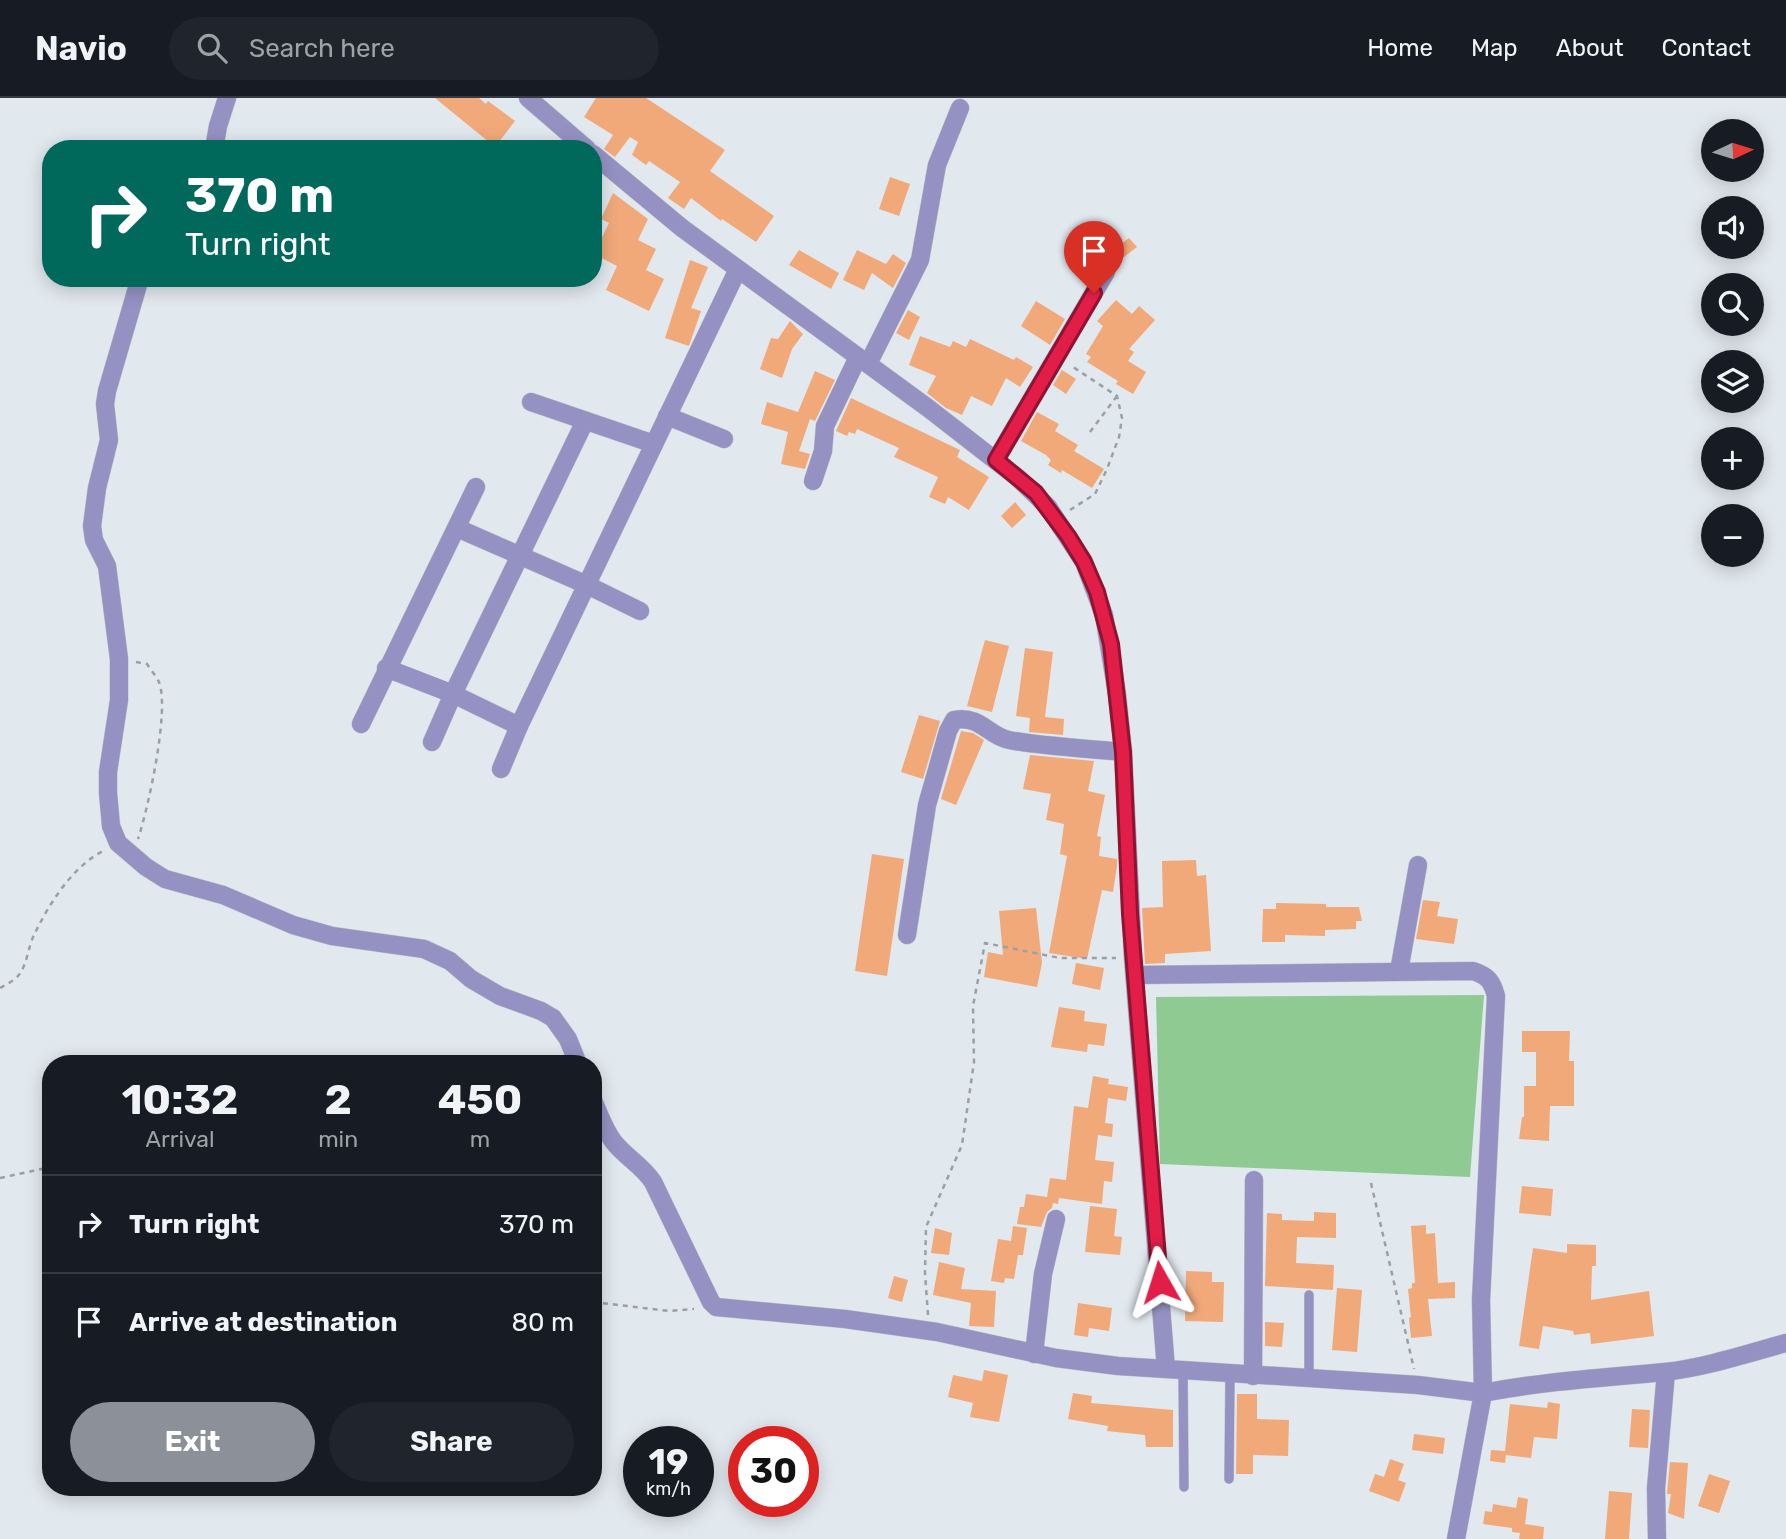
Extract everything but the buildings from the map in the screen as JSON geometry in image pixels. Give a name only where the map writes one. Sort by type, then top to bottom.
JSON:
[{"type":"street","points":[[216,140],[227,98]]},
{"type":"street","points":[[528,98],[577,140]]},
{"type":"street","points":[[813,481],[823,451],[825,426],[920,260],[937,165],[960,108]]},
{"type":"street","points":[[602,161],[682,228],[996,460],[1036,493],[1084,562],[1104,615],[1111,644],[1123,752],[1134,967],[1175,1370]]},
{"type":"street","points":[[501,769],[737,269]]},
{"type":"street","points":[[996,460],[1106,272]]},
{"type":"street","points":[[137,287],[107,391],[109,440],[97,488],[92,526],[93,540],[108,570],[120,659],[119,700],[108,772],[111,826],[118,843],[166,879],[223,895],[293,925],[332,936],[424,949],[450,961],[471,979],[500,996],[553,1018],[574,1055]]},
{"type":"street","points":[[531,402],[654,444]]},
{"type":"street","points":[[667,416],[724,439]]},
{"type":"street","points":[[432,742],[585,421]]},
{"type":"street","points":[[360,724],[476,487]]},
{"type":"street","points":[[457,528],[640,611]]},
{"type":"street","points":[[386,668],[453,694],[519,726]]},
{"type":"street","points":[[907,935],[927,805],[948,731],[954,720],[981,723],[1005,739],[1123,752]]},
{"type":"street","points":[[1399,971],[1418,865]]},
{"type":"street","points":[[1134,967],[1473,971],[1493,983],[1496,996],[1481,1300],[1483,1393],[1456,1539]]},
{"type":"street","points":[[602,1123],[615,1143],[645,1169],[711,1302],[716,1307],[832,1317],[930,1331],[1034,1354],[1118,1366],[1418,1385],[1483,1393],[1536,1383],[1704,1366],[1786,1343]]},
{"type":"street","points":[[1253,1376],[1254,1181]]},
{"type":"street","points":[[1034,1354],[1043,1274],[1056,1219]]},
{"type":"street","points":[[1657,1539],[1656,1488],[1666,1371]]},
{"type":"lane","points":[[1309,1295],[1309,1379]]},
{"type":"lane","points":[[1175,1370],[1184,1487]]},
{"type":"lane","points":[[1229,1479],[1230,1374]]},
{"type":"path","points":[[1055,356],[1117,396],[1122,418],[1119,436],[1095,494],[1055,519]]},
{"type":"path","points":[[1090,432],[1117,396]]},
{"type":"path","points":[[120,659],[147,664],[160,684],[162,716],[149,805],[133,855]]},
{"type":"path","points":[[0,988],[19,976],[34,934],[62,888],[91,857],[118,843]]},
{"type":"path","points":[[930,1331],[925,1273],[926,1227],[962,1145],[974,1062],[973,1006],[985,943],[1060,958],[1134,967]]},
{"type":"path","points":[[0,1178],[42,1169]]},
{"type":"path","points":[[1371,1183],[1407,1347],[1418,1385]]},
{"type":"path","points":[[602,1303],[669,1311],[716,1307]]},
{"type":"green space","points":[[1484,995],[1470,1177],[1160,1164],[1156,997]]},
{"type":"route","points":[[1094,293],[996,460],[1036,493],[1068,536],[1084,562],[1097,592],[1111,644],[1123,752],[1130,914],[1160,1282]]}]
